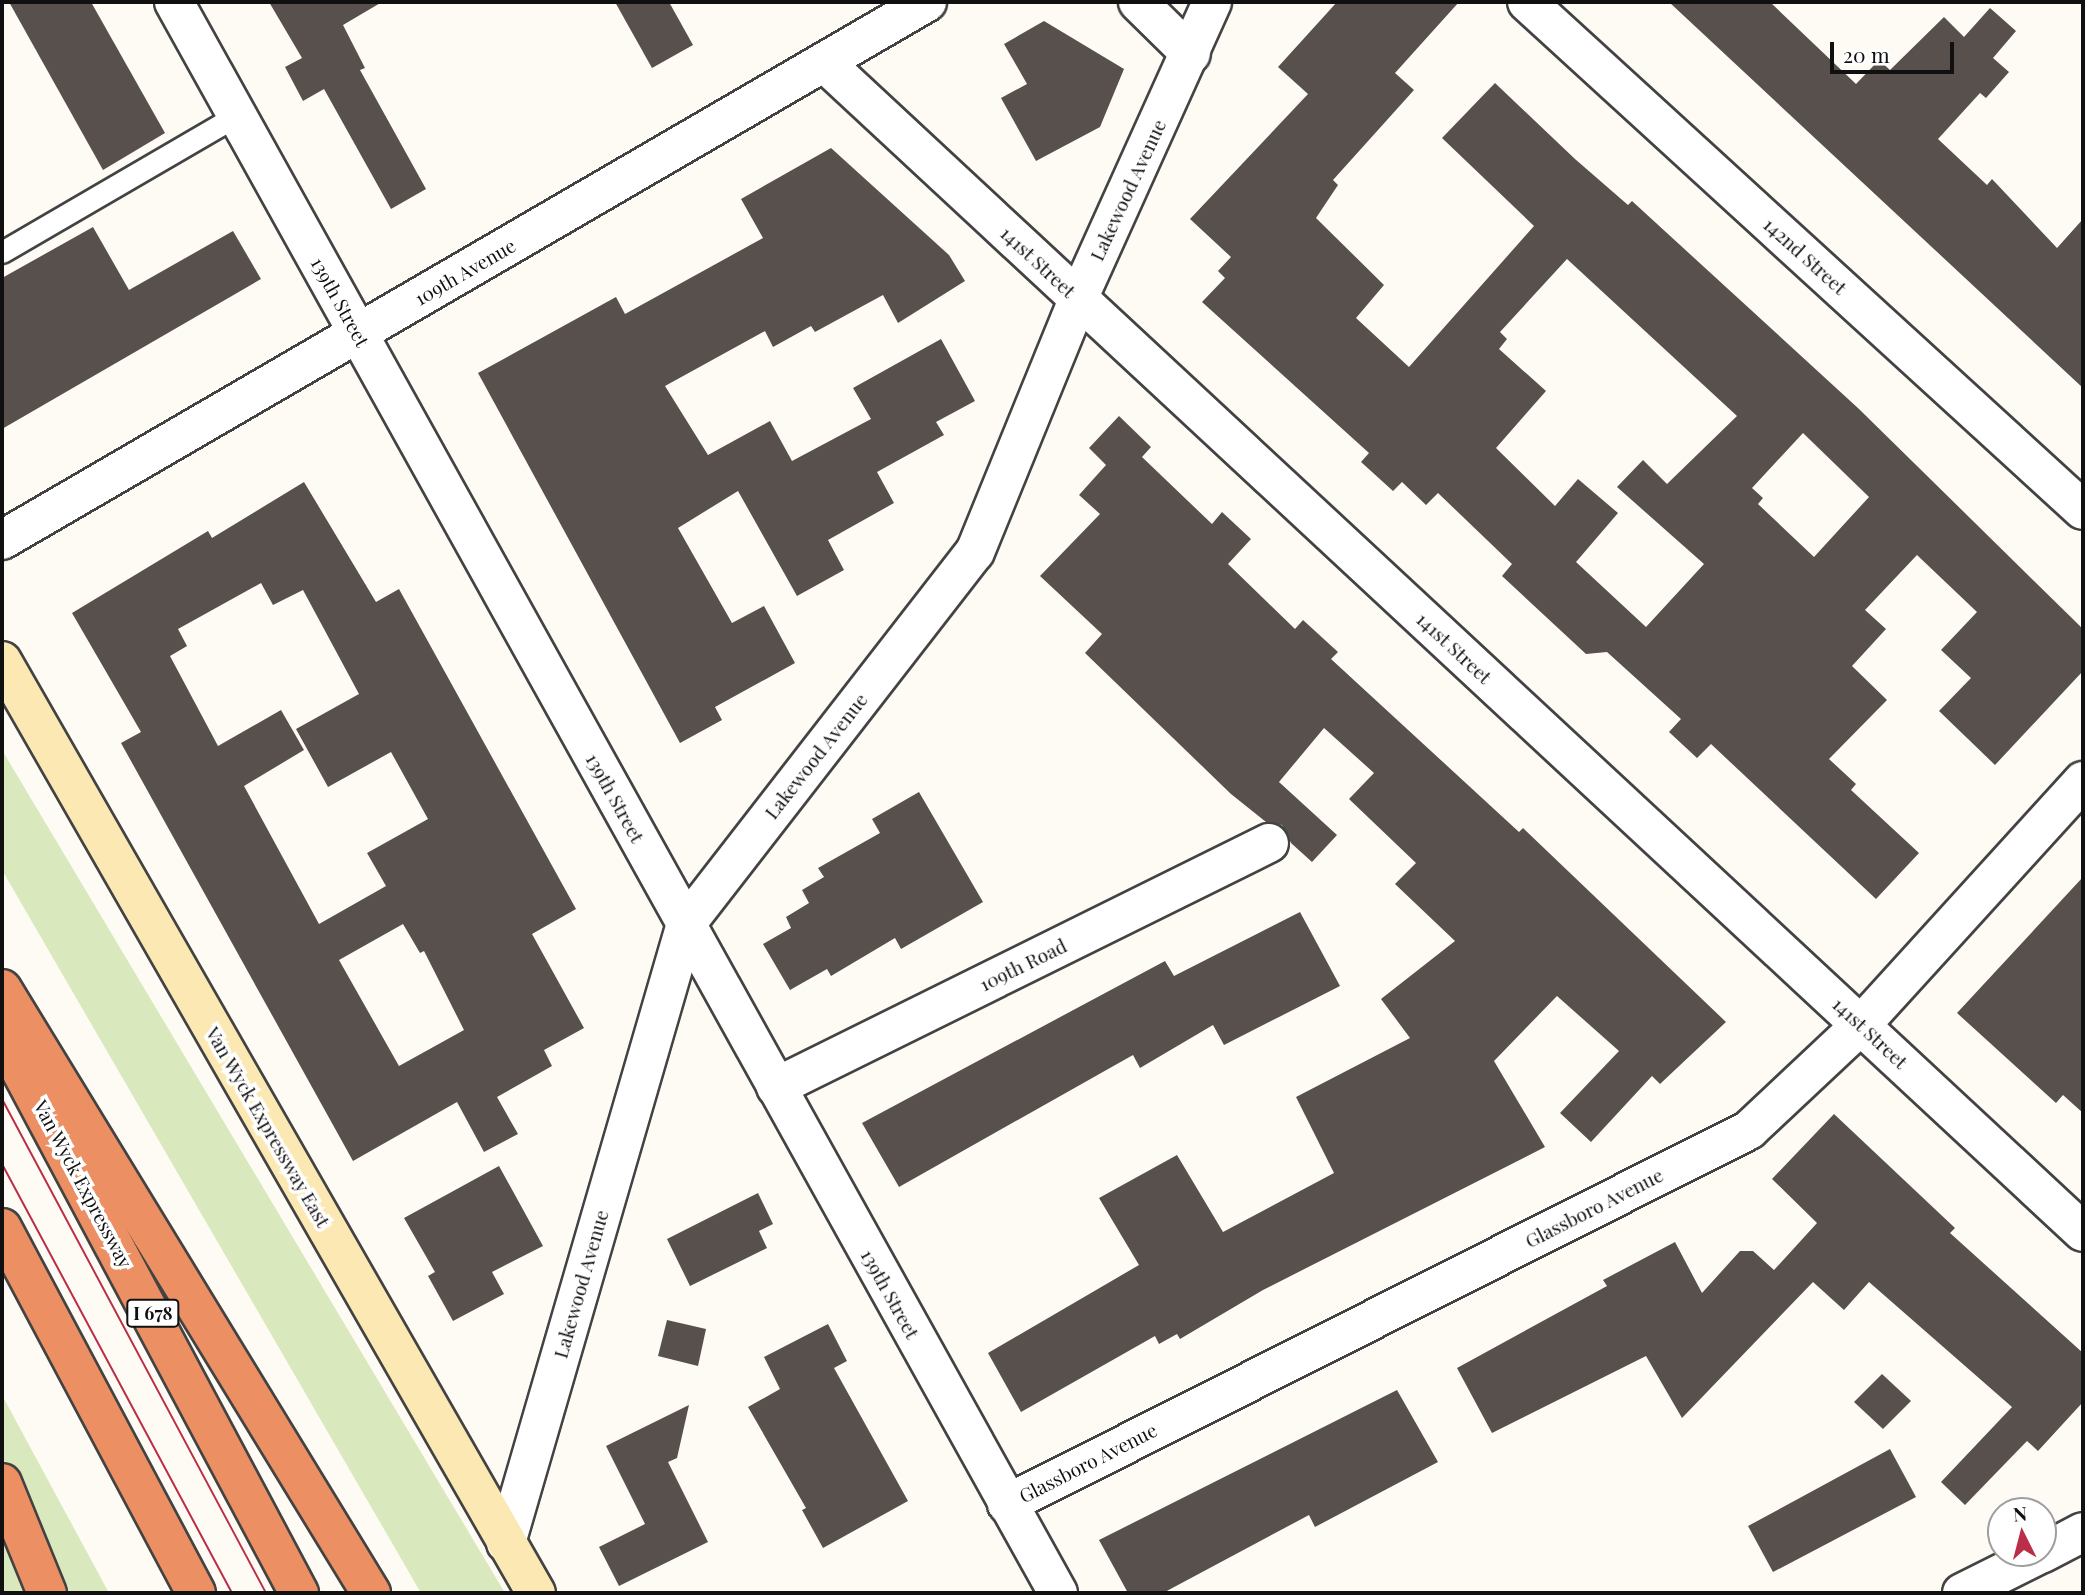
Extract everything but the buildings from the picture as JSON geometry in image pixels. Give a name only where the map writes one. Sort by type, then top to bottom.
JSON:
[{"type":"highway","points":[[2,989],[372,1593]]},
{"type":"highway","name":"Van Wyck Expressway","points":[[2,1035],[299,1593]]},
{"type":"highway","points":[[2,1228],[196,1593]]},
{"type":"highway","points":[[2,1483],[47,1593]]},
{"type":"main road","name":"Van Wyck Expressway East","points":[[2,661],[537,1593]]},
{"type":"street","name":"139th Street","points":[[174,2],[1058,1593]]},
{"type":"street","name":"109th Avenue","points":[[2,540],[927,2]]},
{"type":"street","points":[[1138,2],[1191,54]]},
{"type":"street","name":"Lakewood Avenue","points":[[506,1543],[685,924],[975,552],[1078,299],[1191,54],[1212,2]]},
{"type":"street","name":"142nd Street","points":[[1527,2],[2083,510]]},
{"type":"street","name":"141st Street","points":[[825,63],[2083,1232]]},
{"type":"street","name":"Glassboro Avenue","points":[[1007,1504],[1749,1130],[1861,1025],[2083,780]]},
{"type":"street","name":"109th Road","points":[[776,1087],[1269,843]]},
{"type":"street","points":[[2057,1546],[2083,1532]]},
{"type":"street","points":[[1962,1593],[2015,1567]]},
{"type":"lane","points":[[2,252],[237,115]]},
{"type":"green space","points":[[2,750],[505,1593],[421,1593],[2,870]]},
{"type":"green space","points":[[2,1395],[109,1593],[2,1593]]},
{"type":"tram line","points":[[2,1099],[266,1593]]},
{"type":"tram line","points":[[2,1164],[232,1593]]}]
